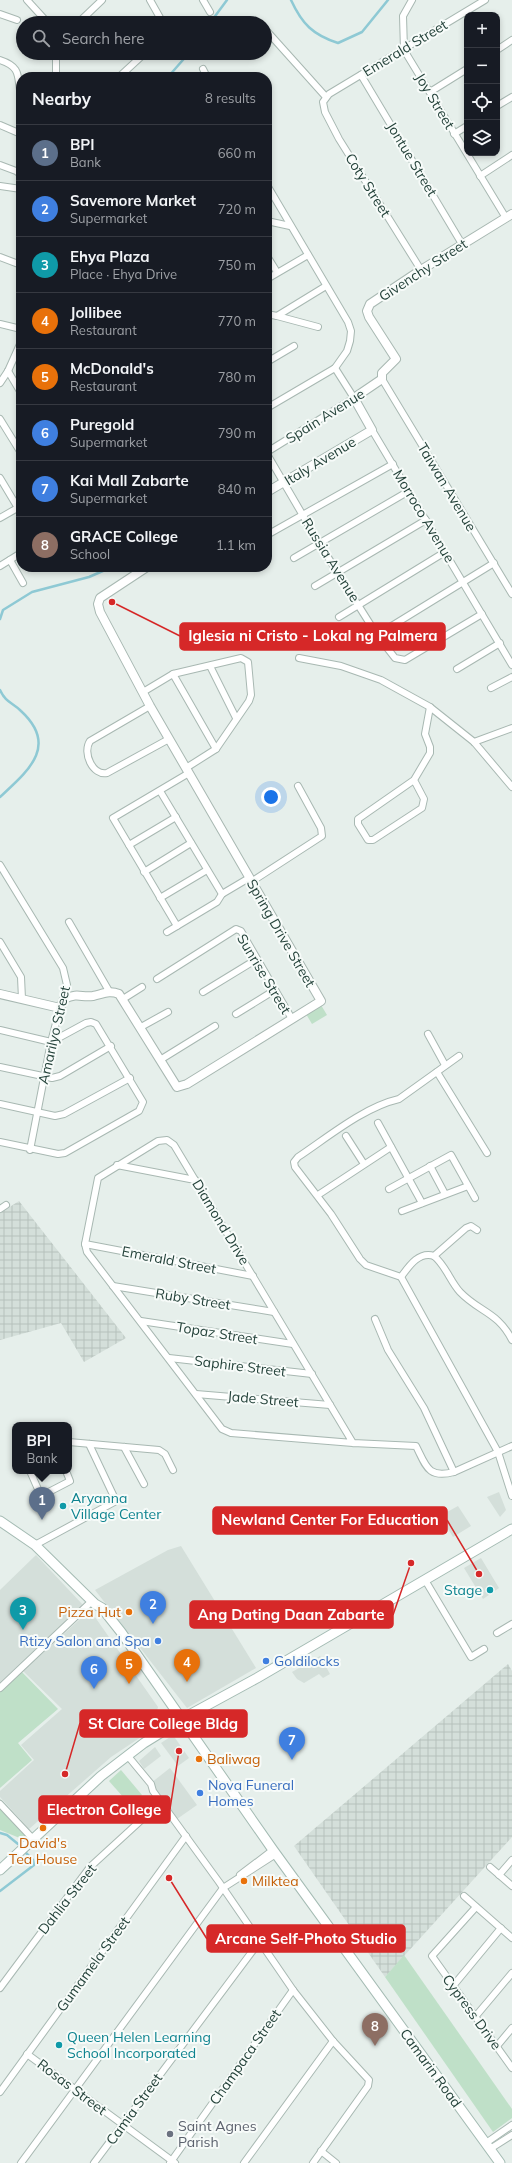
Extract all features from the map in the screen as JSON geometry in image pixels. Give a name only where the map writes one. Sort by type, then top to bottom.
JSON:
[{"type":"main road","name":"Camarin Road","points":[[0,1521],[35,1544],[94,1603],[102,1608],[121,1632],[165,1693],[166,1699],[274,1852],[500,2163]]},
{"type":"main road","points":[[0,1870],[101,1776],[127,1755],[181,1720],[512,1529]]},
{"type":"street","points":[[27,0],[42,16]]},
{"type":"street","points":[[85,16],[102,0]]},
{"type":"street","points":[[150,0],[159,16]]},
{"type":"street","points":[[203,0],[210,12]]},
{"type":"street","points":[[404,50],[403,16],[412,0]]},
{"type":"street","name":"Emerald Street","points":[[326,97],[361,74],[404,50],[485,0]]},
{"type":"street","points":[[0,14],[16,20]]},
{"type":"street","points":[[272,37],[326,97]]},
{"type":"street","points":[[500,48],[512,40]]},
{"type":"street","name":"Joy Street","points":[[404,50],[480,176],[509,216]]},
{"type":"street","points":[[0,60],[10,63],[17,72]]},
{"type":"street","points":[[56,60],[56,72]]},
{"type":"street","points":[[124,72],[137,60]]},
{"type":"street","points":[[430,92],[464,71]]},
{"type":"street","name":"Jontue Street","points":[[361,74],[462,244]]},
{"type":"street","name":"Coty Street","points":[[326,97],[323,102],[325,112],[361,176],[421,270]]},
{"type":"street","points":[[500,104],[512,97]]},
{"type":"street","points":[[0,125],[16,132]]},
{"type":"street","points":[[454,134],[464,128]]},
{"type":"street","points":[[480,176],[512,155]]},
{"type":"street","points":[[0,165],[16,171]]},
{"type":"street","points":[[0,186],[16,188]]},
{"type":"street","points":[[272,194],[349,327],[350,340],[346,351],[335,368],[272,405]]},
{"type":"street","name":"Givenchy Street","points":[[382,379],[382,373],[396,359],[369,317],[367,311],[370,304],[381,295],[509,216]]},
{"type":"street","points":[[272,222],[290,226]]},
{"type":"street","points":[[272,276],[308,255]]},
{"type":"street","points":[[0,257],[16,263]]},
{"type":"street","points":[[272,264],[277,272]]},
{"type":"street","points":[[277,316],[326,286]]},
{"type":"street","points":[[272,315],[318,327]]},
{"type":"street","points":[[0,324],[16,328]]},
{"type":"street","points":[[272,359],[294,346]]},
{"type":"street","points":[[0,383],[8,371],[16,353]]},
{"type":"street","name":"Morroco Avenue","points":[[335,368],[512,665]]},
{"type":"street","points":[[8,371],[16,385]]},
{"type":"street","name":"Spain Avenue","points":[[272,450],[382,379]]},
{"type":"street","name":"Taiwan Avenue","points":[[382,379],[512,594]]},
{"type":"street","points":[[0,419],[16,445]]},
{"type":"street","name":"Italy Avenue","points":[[272,489],[372,430]]},
{"type":"street","name":"Russia Avenue","points":[[272,462],[319,543],[391,655],[401,660],[405,660],[482,614]]},
{"type":"street","points":[[272,533],[392,464]]},
{"type":"street","points":[[0,478],[16,502]]},
{"type":"street","points":[[294,558],[409,491]]},
{"type":"street","points":[[0,518],[16,509]]},
{"type":"street","points":[[315,586],[426,520]]},
{"type":"street","points":[[339,617],[445,552]]},
{"type":"street","points":[[0,566],[16,556]]},
{"type":"street","points":[[10,560],[16,571]]},
{"type":"street","points":[[377,634],[494,563]]},
{"type":"street","points":[[17,572],[23,583]]},
{"type":"street","name":"Spring Drive Street","points":[[123,999],[177,1087],[321,1001],[150,706],[108,629],[98,604],[100,598],[139,572]]},
{"type":"street","points":[[457,669],[500,643]]},
{"type":"street","points":[[143,692],[173,674],[241,658],[248,662],[251,695],[216,749],[160,791],[113,818],[177,926]]},
{"type":"street","points":[[298,658],[341,666],[381,680],[430,708],[474,742],[512,787]]},
{"type":"street","points":[[210,666],[236,718]]},
{"type":"street","points":[[173,674],[216,749]]},
{"type":"street","points":[[491,688],[512,677]]},
{"type":"street","points":[[150,706],[90,741],[86,746],[86,753],[96,772],[101,774],[107,773],[169,738]]},
{"type":"street","points":[[414,780],[424,799],[422,808],[373,840],[368,840],[358,824],[358,819],[414,780],[430,753],[430,747],[425,734],[430,708]]},
{"type":"street","points":[[474,742],[512,728]]},
{"type":"street","points":[[167,932],[217,902],[222,894],[250,880],[322,836],[321,828],[298,786]]},
{"type":"street","points":[[160,791],[222,894]]},
{"type":"street","points":[[129,845],[176,817]]},
{"type":"street","points":[[144,872],[191,843]]},
{"type":"street","name":"Amarilyo Street","points":[[0,865],[63,968],[67,985],[51,1042],[30,1150]]},
{"type":"street","points":[[160,898],[207,870]]},
{"type":"street","points":[[69,922],[109,992]]},
{"type":"street","name":"Sunrise Street","points":[[158,979],[236,928],[241,931],[292,1019]]},
{"type":"street","points":[[0,942],[21,977],[22,999]]},
{"type":"street","points":[[203,992],[257,959]]},
{"type":"street","points":[[64,999],[75,995],[92,997],[109,992],[119,994],[123,999],[142,987]]},
{"type":"street","points":[[236,1014],[276,990]]},
{"type":"street","points":[[0,994],[60,1008]]},
{"type":"street","points":[[141,1027],[168,1012]]},
{"type":"street","points":[[0,1030],[51,1042],[86,1023],[91,1022],[96,1024],[130,1078],[142,1102],[140,1111],[66,1153],[58,1154],[30,1150],[0,1142]]},
{"type":"street","points":[[160,1060],[215,1026]]},
{"type":"street","points":[[428,1034],[445,1065]]},
{"type":"street","points":[[0,1067],[52,1078],[60,1076],[111,1046]]},
{"type":"street","points":[[459,1056],[399,1099],[368,1111],[298,1157],[294,1162],[295,1167],[318,1195],[360,1259],[366,1265],[401,1277],[498,1452],[512,1496]]},
{"type":"street","points":[[437,1072],[487,1153]]},
{"type":"street","points":[[0,1104],[55,1116],[64,1114],[130,1078]]},
{"type":"street","points":[[378,1123],[422,1203]]},
{"type":"street","points":[[346,1136],[364,1164]]},
{"type":"street","name":"Diamond Drive","points":[[85,1244],[96,1182],[103,1174],[158,1141],[167,1140],[174,1145],[352,1443]]},
{"type":"street","points":[[318,1195],[391,1147]]},
{"type":"street","points":[[389,1189],[408,1177],[452,1155],[475,1198]]},
{"type":"street","points":[[117,1165],[195,1180]]},
{"type":"street","points":[[430,1166],[446,1194]]},
{"type":"street","points":[[402,1211],[468,1186]]},
{"type":"street","points":[[401,1277],[416,1259],[430,1255],[434,1256],[466,1228],[471,1226],[477,1230]]},
{"type":"street","points":[[85,1244],[87,1252],[112,1286],[141,1321],[218,1426],[226,1432],[352,1443],[416,1446],[427,1469],[434,1474],[444,1475],[512,1446]]},
{"type":"street","name":"Emerald Street","points":[[85,1244],[252,1276]]},
{"type":"street","points":[[434,1256],[459,1291],[502,1323],[512,1340]]},
{"type":"street","name":"Ruby Street","points":[[112,1286],[274,1312]]},
{"type":"street","points":[[375,1319],[388,1350],[424,1408],[454,1472]]},
{"type":"street","name":"Topaz Street","points":[[141,1321],[293,1344]]},
{"type":"street","name":"Saphire Street","points":[[169,1358],[312,1374]]},
{"type":"street","name":"Jade Street","points":[[196,1394],[330,1405]]},
{"type":"street","points":[[72,1442],[162,1451],[173,1470]]},
{"type":"street","points":[[35,1544],[116,1501],[89,1444]]},
{"type":"street","points":[[124,1448],[144,1484]]},
{"type":"street","points":[[31,1474],[41,1496],[70,1481],[67,1474]]},
{"type":"street","points":[[425,1580],[471,1657],[484,1649]]},
{"type":"street","points":[[0,1688],[94,1603]]},
{"type":"street","points":[[497,1633],[512,1624]]},
{"type":"street","points":[[127,1755],[145,1779],[151,1784],[153,1791],[224,1888],[293,1990],[333,2041],[369,2080],[368,2086],[313,2163]]},
{"type":"street","name":"Dahlia Street","points":[[0,1988],[90,1867],[161,1802]]},
{"type":"street","points":[[0,1804],[33,1839]]},
{"type":"street","name":"Gumamela Street","points":[[0,2092],[186,1836]]},
{"type":"street","points":[[21,2163],[74,2089],[224,1888],[236,1879],[245,1869],[274,1852]]},
{"type":"street","points":[[499,1875],[512,1860]]},
{"type":"street","points":[[490,1867],[512,1886]]},
{"type":"street","points":[[464,1896],[512,1938]]},
{"type":"street","name":"Cypress Drive","points":[[476,1907],[432,1956],[512,2068]]},
{"type":"street","points":[[453,1986],[501,1928]]},
{"type":"street","name":"Camia Street","points":[[94,2163],[260,1941]]},
{"type":"street","points":[[475,2016],[512,1973]]},
{"type":"street","name":"Champaca Street","points":[[172,2162],[293,1990]]},
{"type":"street","points":[[496,2046],[512,2028]]},
{"type":"street","points":[[244,2163],[333,2041]]},
{"type":"street","name":"Rosas Street","points":[[27,2054],[172,2162]]},
{"type":"street","points":[[488,2146],[512,2126]]},
{"type":"street","points":[[488,2146],[512,2135]]},
{"type":"street","points":[[322,2151],[336,2163]]},
{"type":"shaded area","points":[[19,1201],[126,1338],[84,1362],[61,1323],[0,1340],[0,1213]]},
{"type":"shaded area","points":[[499,1492],[506,1510],[500,1517],[487,1497]]},
{"type":"shaded area","points":[[458,1506],[471,1526],[453,1537],[440,1516]]},
{"type":"shaded area","points":[[181,1546],[256,1668],[187,1708],[95,1590],[168,1550]]},
{"type":"shaded area","points":[[36,1555],[83,1605],[0,1685],[0,1590]]},
{"type":"shaded area","points":[[481,1558],[499,1588],[483,1599],[464,1568]]},
{"type":"shaded area","points":[[90,1610],[158,1707],[154,1723],[147,1733],[111,1757],[29,1829],[0,1797],[0,1791],[34,1760],[21,1745],[62,1709],[23,1671]]},
{"type":"shaded area","points":[[320,1656],[330,1674],[323,1678],[319,1674],[304,1683],[297,1679],[292,1672]]},
{"type":"shaded area","points":[[508,1664],[512,1671],[512,1837],[385,1977],[294,1846]]},
{"type":"shaded area","points":[[173,1735],[189,1758],[178,1766],[161,1743]]},
{"type":"shaded area","points":[[155,1747],[161,1756],[144,1769],[139,1761]]},
{"type":"shaded area","points":[[170,1768],[197,1805],[177,1819],[151,1783]]},
{"type":"green space","points":[[321,1005],[327,1015],[312,1024],[306,1014]]},
{"type":"green space","points":[[18,1668],[58,1709],[18,1743],[32,1760],[0,1788],[0,1685]]},
{"type":"green space","points":[[121,1770],[142,1795],[131,1806],[109,1781]]},
{"type":"green space","points":[[0,1799],[29,1832],[22,1839],[0,1830]]},
{"type":"green space","points":[[404,1955],[512,2109],[512,2118],[493,2132],[385,1977]]},
{"type":"waterway","points":[[215,16],[227,0]]},
{"type":"waterway","points":[[291,0],[299,16],[309,28],[329,40],[338,43],[362,32],[388,0]]},
{"type":"waterway","points":[[172,72],[183,60]]},
{"type":"waterway","points":[[0,619],[3,610],[32,592],[89,577],[100,572]]},
{"type":"waterway","points":[[0,690],[7,700],[18,708],[32,724],[38,736],[38,747],[29,768],[0,797]]},
{"type":"waterway","points":[[0,1833],[7,1835],[18,1844]]},
{"type":"waterway","points":[[0,1891],[34,1865],[33,1860],[26,1853]]},
{"type":"place","name":"Iglesia ni Cristo - Lokal ng Palmera","points":[[112,602]]},
{"type":"place","name":"Aryanna Village Center","points":[[63,1506]]},
{"type":"place","name":"BPI","points":[[42,1520]]},
{"type":"place","name":"Ang Dating Daan Zabarte","points":[[411,1563]]},
{"type":"place","name":"Newland Center For Education","points":[[479,1574]]},
{"type":"place","name":"Stage","points":[[490,1590]]},
{"type":"place","name":"Pizza Hut","points":[[129,1612]]},
{"type":"place","name":"Savemore Market","points":[[153,1624]]},
{"type":"place","name":"Ehya Plaza","points":[[23,1630]]},
{"type":"place","name":"Rtizy Salon and Spa","points":[[158,1641]]},
{"type":"place","name":"Goldilocks","points":[[266,1661]]},
{"type":"place","name":"Jollibee","points":[[187,1682]]},
{"type":"place","name":"McDonald's","points":[[129,1684]]},
{"type":"place","name":"Puregold","points":[[94,1689]]},
{"type":"place","name":"Electron College","points":[[179,1751]]},
{"type":"place","name":"Baliwag","points":[[199,1759]]},
{"type":"place","name":"Kai Mall Zabarte","points":[[292,1760]]},
{"type":"place","name":"St Clare College Bldg","points":[[65,1774]]},
{"type":"place","name":"Nova Funeral Homes","points":[[200,1793]]},
{"type":"place","name":"David's Tea House","points":[[43,1828]]},
{"type":"place","name":"Arcane Self-Photo Studio","points":[[169,1878]]},
{"type":"place","name":"Milktea","points":[[244,1881]]},
{"type":"place","name":"Queen Helen Learning School Incorporated","points":[[59,2045]]},
{"type":"place","name":"GRACE College","points":[[375,2046]]},
{"type":"place","name":"Saint Agnes Parish","points":[[170,2134]]}]
